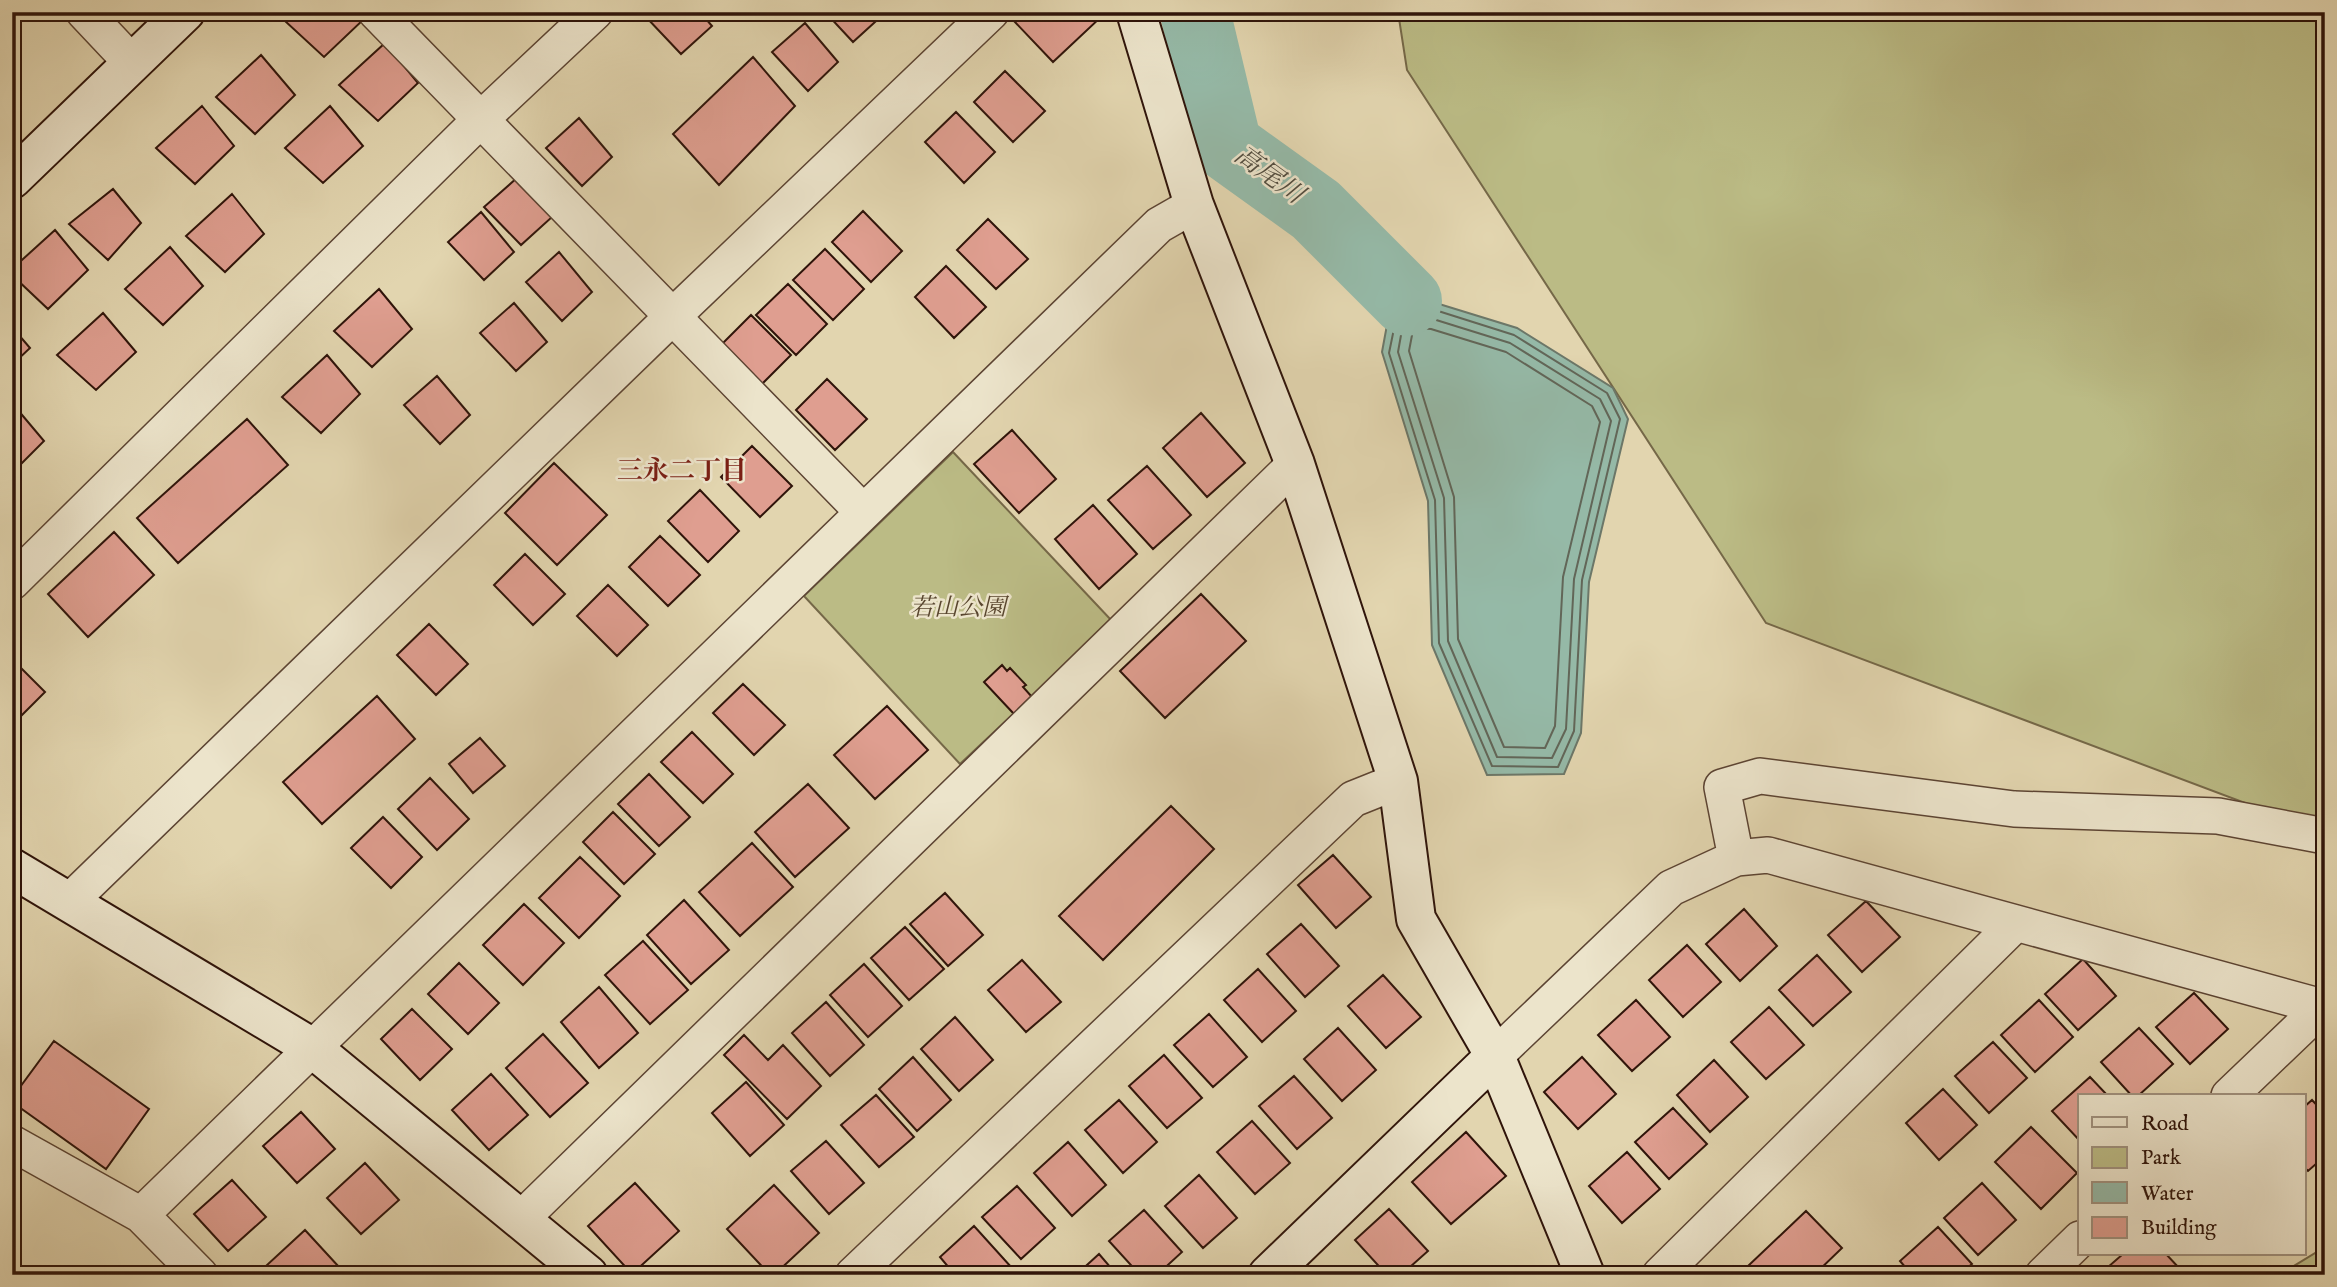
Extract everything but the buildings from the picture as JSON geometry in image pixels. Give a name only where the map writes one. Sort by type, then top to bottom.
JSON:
[{"type":"street","points":[[83,12],[132,63]]},
{"type":"street","points":[[12,179],[185,12]]},
{"type":"street","points":[[376,12],[671,318],[863,512]]},
{"type":"street","points":[[12,582],[480,120],[595,12]]},
{"type":"street","points":[[70,901],[991,12]]},
{"type":"street","points":[[1136,12],[1194,205],[1295,464],[1398,781],[1416,919],[1495,1056],[1585,1275]]},
{"type":"street","points":[[141,1215],[1159,225],[1194,205]]},
{"type":"street","points":[[521,1219],[1295,464]]},
{"type":"street","points":[[1735,851],[1722,787],[1760,776],[2014,809],[2218,816],[2325,836]]},
{"type":"street","points":[[853,1275],[1353,799],[1398,781]]},
{"type":"street","points":[[1268,1275],[1671,888],[1735,851],[1768,855],[2322,1007],[2231,1094]]},
{"type":"street","points":[[12,868],[311,1048],[588,1275]]},
{"type":"street","points":[[1660,1275],[2016,923]]},
{"type":"street","points":[[12,1143],[141,1215],[200,1275]]},
{"type":"street","points":[[2043,1275],[2078,1241]]},
{"type":"green space","points":[[1398,12],[2325,12],[2325,833],[1766,623],[1407,70]]},
{"type":"green space","name":"若山公園","points":[[953,452],[1112,621],[960,764],[804,596]]},
{"type":"green space","points":[[2325,1247],[2325,1275],[2279,1275]]},
{"type":"water","points":[[1407,301],[1436,303],[1517,328],[1613,388],[1628,419],[1589,582],[1581,733],[1564,774],[1487,775],[1432,645],[1428,501],[1382,352],[1389,314]]},
{"type":"waterway","name":"高尾川","points":[[1195,12],[1227,146],[1316,210],[1407,301]]},
{"type":"district","name":"三永二丁目","points":[[682,471]]}]
